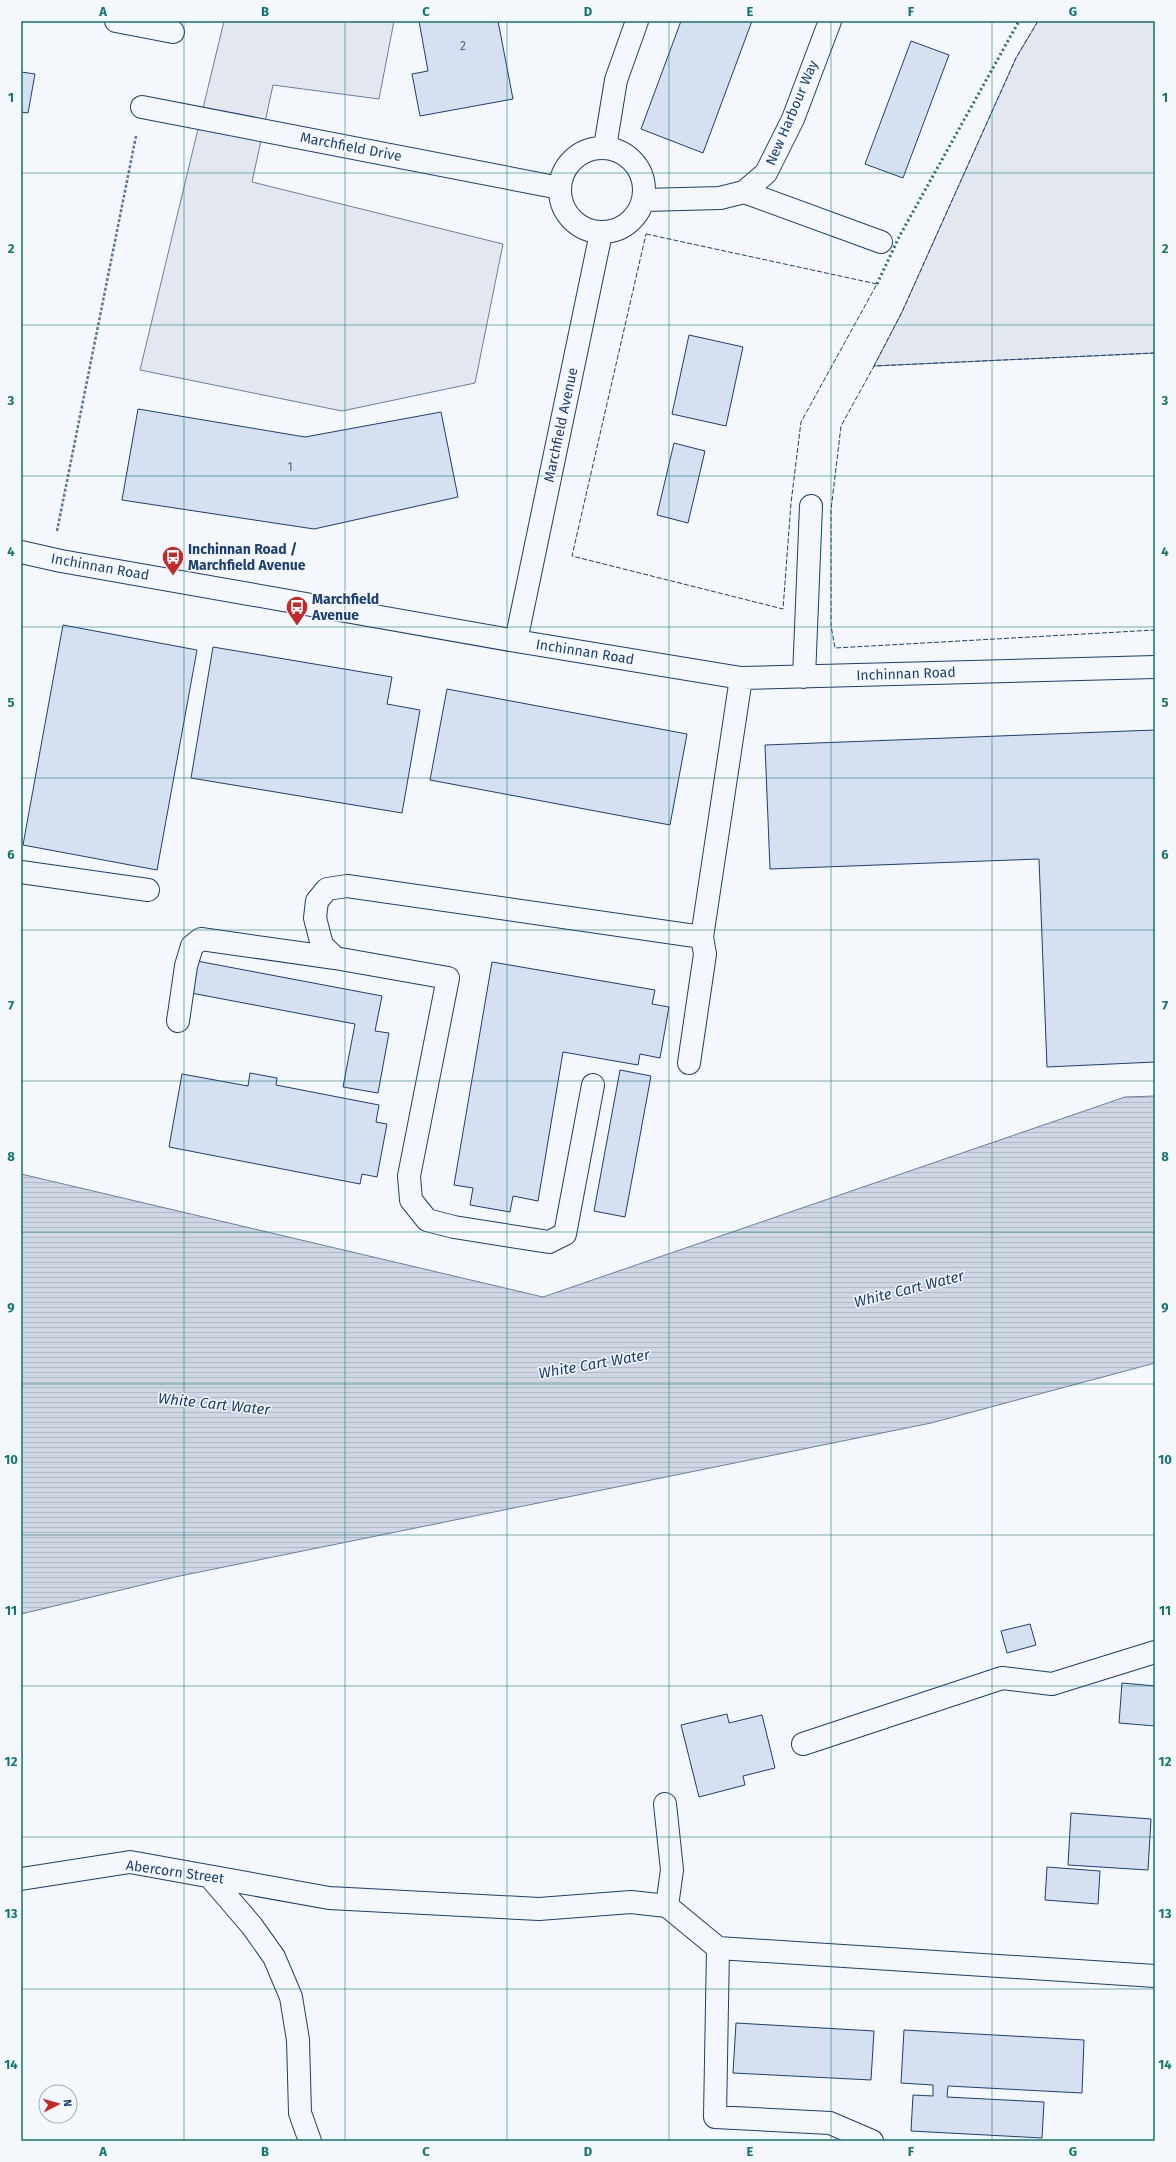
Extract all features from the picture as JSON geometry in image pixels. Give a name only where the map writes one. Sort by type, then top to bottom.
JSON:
[{"type":"street","points":[[116,21],[173,32]]},
{"type":"street","points":[[605,147],[616,80],[637,21]]},
{"type":"street","name":"New Harbour Way","points":[[644,200],[720,198],[744,192],[766,173],[792,119],[830,21]]},
{"type":"street","name":"Marchfield Drive","points":[[142,107],[560,188]]},
{"type":"street","points":[[605,147],[619,151],[631,159],[640,171],[644,185],[644,200],[638,213],[628,224],[615,231],[601,233],[588,230],[576,224],[567,214],[561,202],[560,188],[562,175],[569,163],[579,154],[591,148],[605,147]]},
{"type":"street","points":[[744,192],[881,242]]},
{"type":"street","name":"Marchfield Avenue","points":[[516,641],[601,233]]},
{"type":"street","points":[[804,678],[811,506]]},
{"type":"street","name":"Inchinnan Road","points":[[21,552],[52,559],[516,641],[741,678],[804,678],[1155,667]]},
{"type":"street","points":[[689,1063],[705,954],[702,937],[741,678]]},
{"type":"street","points":[[21,872],[148,890]]},
{"type":"street","points":[[335,958],[322,945],[315,918],[317,901],[327,889],[347,886],[702,937]]},
{"type":"street","points":[[178,1021],[186,966],[192,946],[201,939],[335,958],[448,978],[409,1176],[411,1200],[427,1220],[454,1227],[550,1242],[565,1234],[593,1085]]},
{"type":"street","points":[[803,1744],[1002,1678],[1052,1684],[1155,1652]]},
{"type":"street","points":[[665,1804],[672,1870],[667,1906],[718,1948],[1155,1976]]},
{"type":"street","name":"Abercorn Street","points":[[21,1879],[130,1862],[329,1898],[539,1909],[631,1902],[667,1906]]},
{"type":"street","points":[[210,1877],[252,1926],[274,1957],[291,1997],[298,2040],[300,2113],[310,2141]]},
{"type":"street","points":[[718,1948],[715,2118],[830,2123],[872,2141]]},
{"type":"path","points":[[52,559],[142,107]]},
{"type":"shaded area","points":[[224,21],[394,21],[379,99],[273,85],[252,182],[503,244],[475,383],[342,411],[140,370]]},
{"type":"shaded area","points":[[1038,21],[1155,21],[1155,353],[874,366],[902,312],[1016,58]]},
{"type":"water","name":"White Cart Water","points":[[1155,1096],[1155,1363],[931,1423],[175,1577],[21,1614],[21,1174],[543,1297],[1125,1097]]},
{"type":"building","points":[[419,21],[498,21],[513,99],[420,116],[412,74],[428,71]]},
{"type":"building","points":[[681,21],[752,21],[703,153],[641,129]]},
{"type":"building","points":[[911,41],[949,55],[903,178],[865,164]]},
{"type":"building","points":[[21,72],[35,74],[28,113],[21,112]]},
{"type":"building","points":[[689,335],[743,347],[726,426],[672,414]]},
{"type":"building","points":[[138,409],[305,437],[441,412],[458,497],[314,529],[122,500]]},
{"type":"building","points":[[674,443],[705,451],[688,523],[657,515]]},
{"type":"building","points":[[63,625],[197,650],[157,870],[23,845]]},
{"type":"building","points":[[213,647],[392,677],[387,704],[420,710],[402,813],[191,778]]},
{"type":"building","points":[[447,689],[687,734],[670,825],[430,780]]},
{"type":"building","points":[[1155,730],[1155,1062],[1047,1067],[1039,859],[770,869],[765,745]]},
{"type":"building","points":[[197,961],[382,996],[375,1031],[389,1033],[378,1093],[343,1087],[355,1024],[191,993]]},
{"type":"building","points":[[492,962],[655,990],[652,1004],[669,1007],[660,1058],[640,1054],[638,1065],[563,1052],[538,1201],[513,1196],[510,1212],[470,1205],[473,1188],[454,1185]]},
{"type":"building","points":[[620,1070],[651,1076],[625,1217],[594,1211]]},
{"type":"building","points":[[250,1073],[277,1078],[276,1085],[379,1105],[376,1122],[387,1124],[377,1177],[362,1174],[360,1184],[169,1147],[182,1074],[248,1086]]},
{"type":"building","points":[[1030,1624],[1036,1645],[1007,1653],[1001,1631]]},
{"type":"building","points":[[1122,1683],[1155,1686],[1155,1726],[1119,1723]]},
{"type":"building","points":[[727,1714],[729,1723],[762,1715],[775,1768],[743,1776],[745,1785],[699,1797],[681,1725]]},
{"type":"building","points":[[1071,1813],[1151,1819],[1148,1870],[1068,1865]]},
{"type":"building","points":[[1047,1867],[1100,1871],[1098,1904],[1045,1900]]},
{"type":"building","points":[[736,2023],[874,2031],[871,2080],[733,2073]]},
{"type":"building","points":[[904,2030],[1084,2040],[1082,2093],[948,2086],[947,2097],[1044,2102],[1042,2138],[911,2131],[913,2095],[933,2096],[933,2085],[901,2083]]},
{"type":"hedge","points":[[877,284],[899,237],[1019,21]]},
{"type":"fence","points":[[875,366],[902,312],[1016,58],[1038,21]]},
{"type":"fence","points":[[646,234],[877,284],[801,422],[791,503],[783,609],[572,556],[646,234]]},
{"type":"fence","points":[[1155,353],[874,366],[841,426],[831,510],[831,626],[835,648],[1155,630]]},
{"type":"place","name":"Inchinnan Road / Marchfield Avenue","points":[[173,576]]},
{"type":"place","name":"Marchfield Avenue","points":[[297,626]]}]
